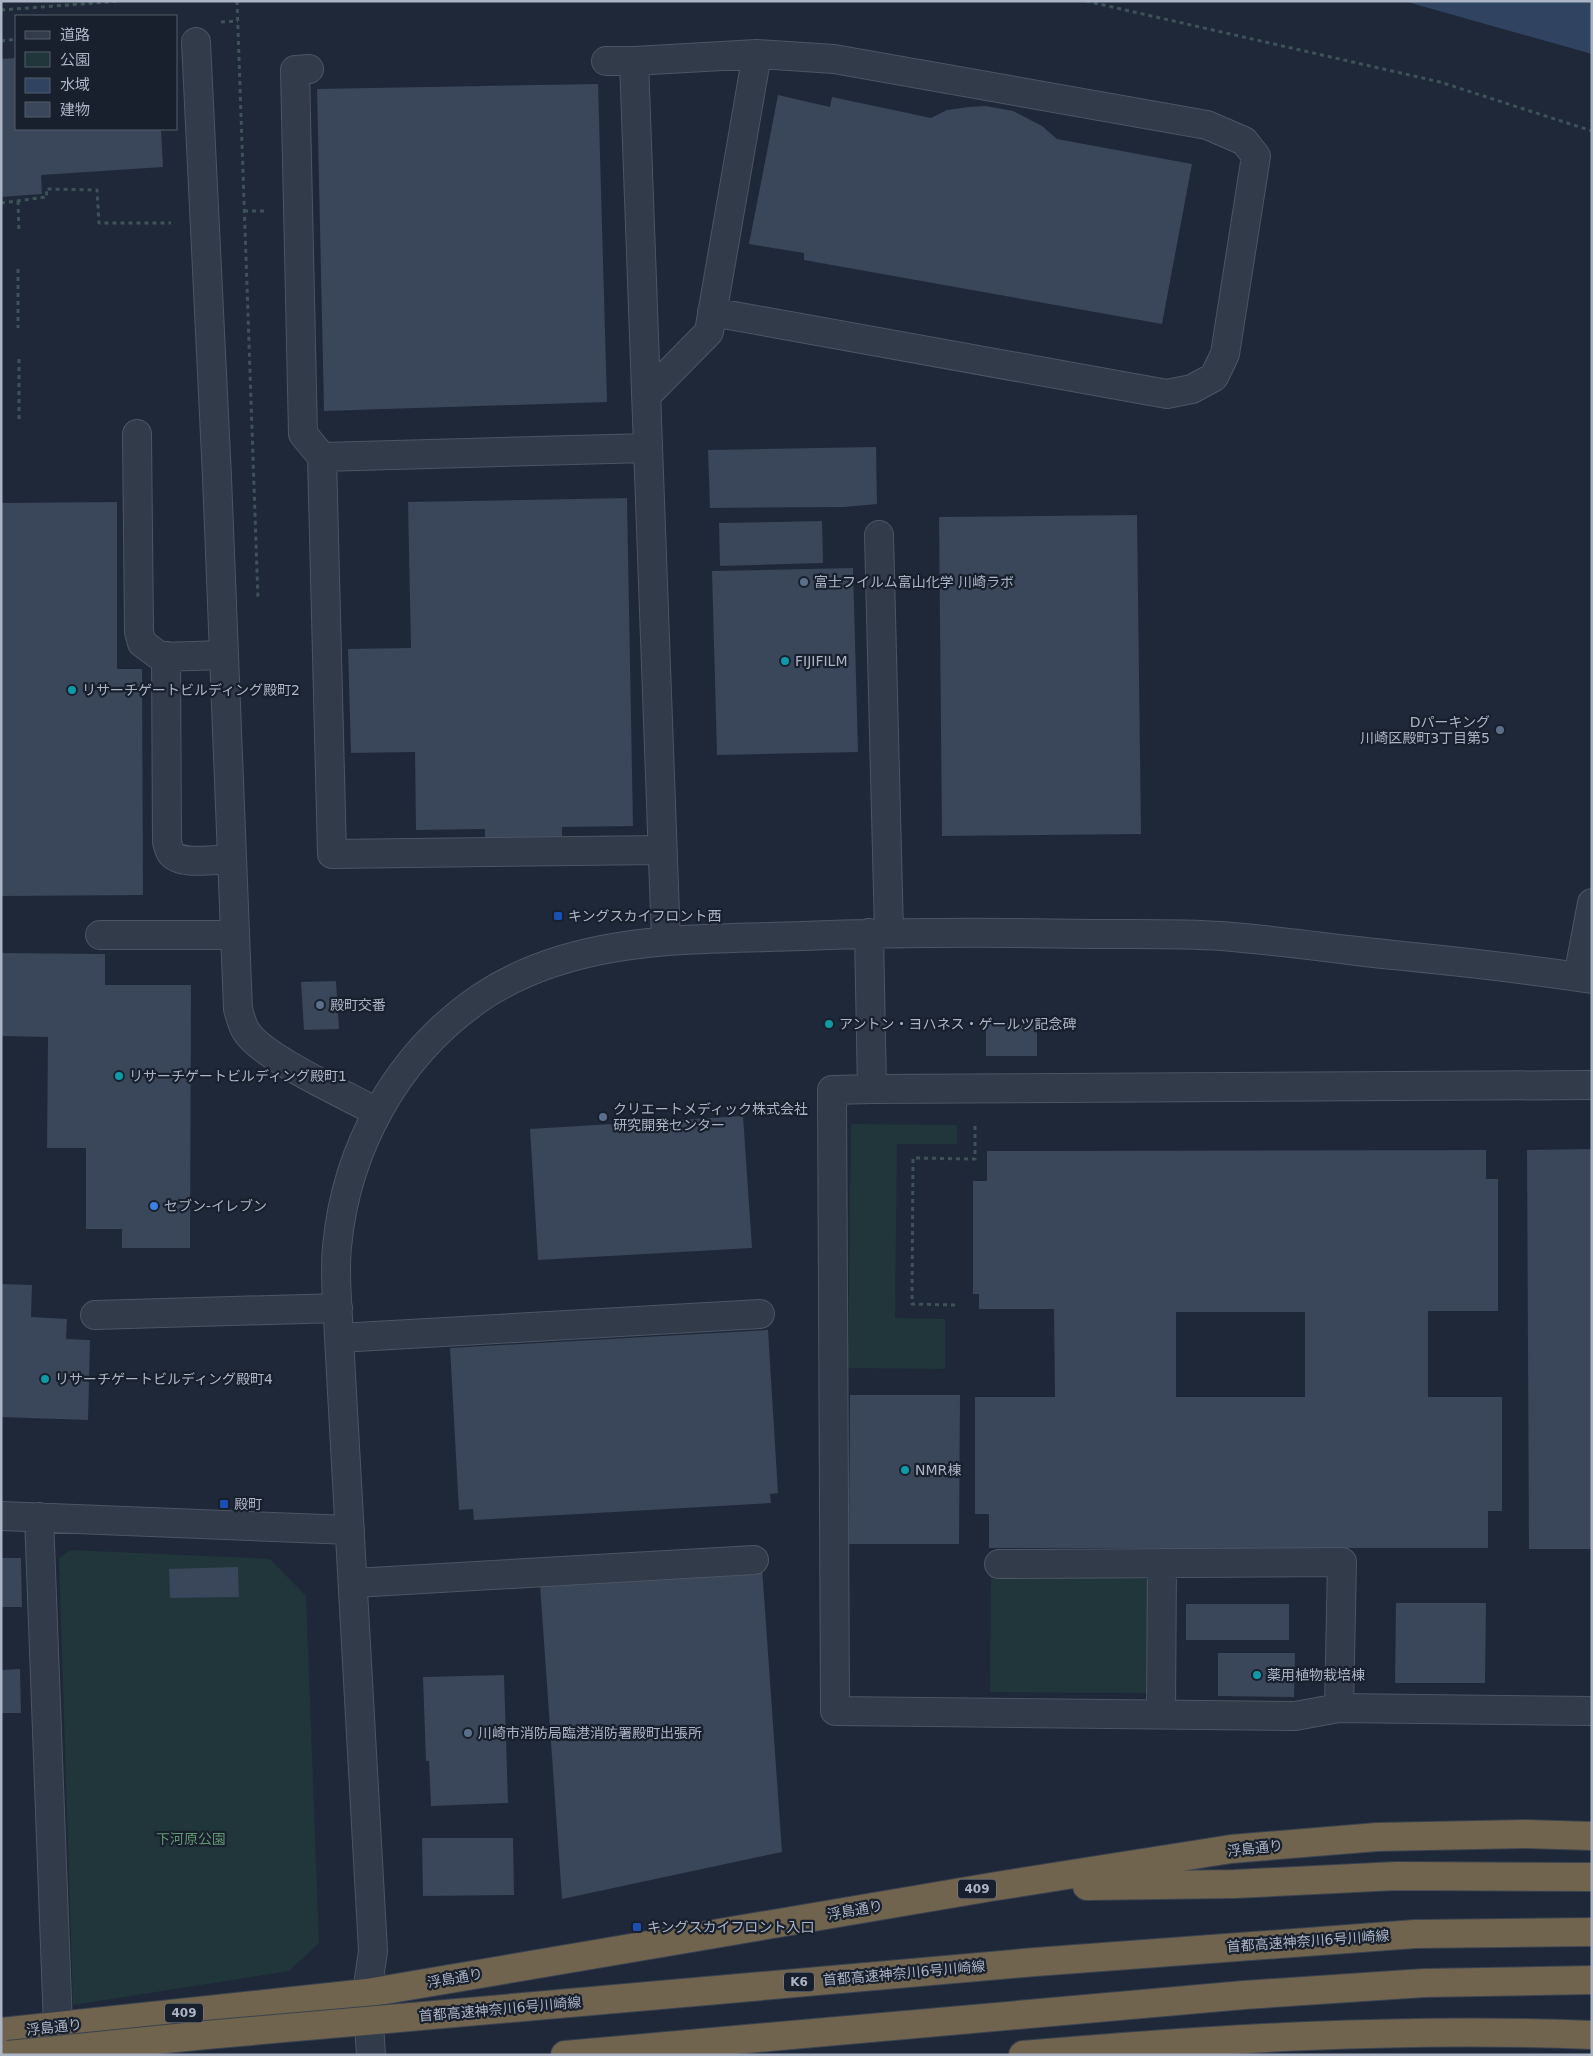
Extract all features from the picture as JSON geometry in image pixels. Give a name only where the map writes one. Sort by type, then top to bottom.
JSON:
[{"type":"highway","name":"浮島通り","points":[[1,2032],[367,1993],[991,1887],[1231,1849],[1377,1836],[1592,1836]]},
{"type":"highway","points":[[991,1887],[1234,1884],[1396,1876],[1592,1876]]},
{"type":"highway","name":"首都高速神奈川6号川崎線","points":[[8,2055],[206,2035],[1092,1957],[1415,1934],[1592,1932]]},
{"type":"highway","points":[[566,2055],[1244,1994],[1424,1983],[1592,1980]]},
{"type":"highway","points":[[1023,2055],[1117,2051],[1202,2040],[1352,2034],[1513,2032],[1592,2035]]},
{"type":"street","points":[[196,42],[217,477],[238,1009],[246,1031],[256,1043],[308,1076],[377,1112]]},
{"type":"street","points":[[646,396],[709,332],[757,54]]},
{"type":"street","points":[[606,61],[757,54],[834,59],[1206,125],[1244,141],[1256,156],[1225,354],[1214,377],[1192,389],[1167,394],[712,312]]},
{"type":"street","points":[[634,60],[666,942]]},
{"type":"street","points":[[310,69],[296,70],[304,434],[322,457],[332,854],[662,850]]},
{"type":"street","points":[[137,434],[139,632],[142,643],[150,651],[161,657],[224,655]]},
{"type":"street","points":[[322,457],[648,448]]},
{"type":"street","points":[[872,1088],[879,932],[879,535]]},
{"type":"street","points":[[166,656],[167,842],[170,853],[177,858],[189,861],[232,858]]},
{"type":"street","points":[[371,2055],[367,1993],[373,1951],[339,1338],[336,1251],[341,1209],[357,1154],[377,1112],[395,1082],[416,1056],[449,1022],[484,996],[508,982],[562,959],[617,946],[879,932],[1218,936],[1514,967],[1585,978],[1592,903]]},
{"type":"street","points":[[100,935],[235,935]]},
{"type":"street","points":[[1592,1085],[872,1088],[832,1090],[835,1712],[1295,1716],[1339,1708],[1592,1711]]},
{"type":"street","points":[[94,1315],[338,1308]]},
{"type":"street","points":[[339,1338],[760,1314]]},
{"type":"street","points":[[1,1516],[350,1530]]},
{"type":"street","points":[[39,1517],[58,2026]]},
{"type":"street","points":[[354,1583],[754,1560]]},
{"type":"street","points":[[999,1564],[1342,1562],[1339,1708]]},
{"type":"street","points":[[1161,1714],[1162,1563]]},
{"type":"path","points":[[1,10],[121,1]]},
{"type":"path","points":[[237,1],[258,608]]},
{"type":"path","points":[[1086,1],[1440,82],[1592,131]]},
{"type":"path","points":[[1,41],[15,39]]},
{"type":"path","points":[[1,203],[47,197],[46,189],[96,190],[99,223],[180,223]]},
{"type":"path","points":[[18,201],[19,233]]},
{"type":"path","points":[[18,269],[18,328]]},
{"type":"path","points":[[19,359],[19,419]]},
{"type":"path","points":[[955,1304],[912,1304],[913,1158],[975,1159],[975,1124]]},
{"type":"green space","points":[[851,1124],[957,1125],[957,1144],[897,1144],[895,1318],[945,1319],[945,1369],[848,1368]]},
{"type":"green space","name":"下河原公園","points":[[70,1550],[270,1559],[306,1596],[319,1943],[289,1971],[73,2005],[59,1558]]},
{"type":"green space","points":[[991,1577],[1150,1578],[1149,1693],[990,1692]]},
{"type":"water","points":[[1404,1],[1592,1],[1592,54]]},
{"type":"building","points":[[15,58],[15,130],[161,130],[163,167],[41,175],[42,194],[1,197],[1,59]]},
{"type":"building","points":[[598,84],[607,402],[324,411],[317,89]]},
{"type":"building","points":[[778,95],[830,107],[832,97],[931,118],[947,110],[986,106],[1013,111],[1042,126],[1057,139],[1192,164],[1162,324],[804,260],[804,253],[749,244]]},
{"type":"building","points":[[876,447],[877,504],[844,507],[710,508],[708,450]]},
{"type":"building","points":[[627,498],[633,826],[562,827],[562,838],[485,840],[485,829],[416,830],[415,752],[351,753],[348,649],[411,648],[408,502]]},
{"type":"building","name":"リサーチゲートビルディング殿町2","points":[[117,502],[117,669],[142,669],[143,895],[1,896],[1,503]]},
{"type":"building","points":[[1137,515],[1141,834],[942,836],[939,517]]},
{"type":"building","points":[[822,521],[823,563],[720,566],[719,523]]},
{"type":"building","name":"FIJIFILM","points":[[853,568],[858,752],[717,755],[712,571]]},
{"type":"building","name":"リサーチゲートビルディング殿町1","points":[[1,953],[105,954],[105,985],[191,985],[190,1248],[122,1248],[122,1229],[86,1229],[86,1148],[47,1148],[48,1037],[1,1036]]},
{"type":"building","name":"殿町交番","points":[[336,981],[339,1029],[304,1030],[301,982]]},
{"type":"building","points":[[986,1023],[1037,1024],[1037,1056],[986,1056]]},
{"type":"building","points":[[743,1116],[752,1248],[538,1260],[530,1129]]},
{"type":"building","points":[[1592,1149],[1592,1549],[1529,1549],[1527,1150]]},
{"type":"building","points":[[1486,1150],[1486,1179],[1498,1179],[1498,1311],[1428,1311],[1428,1397],[1502,1397],[1502,1511],[1488,1511],[1488,1548],[989,1548],[989,1514],[975,1514],[975,1397],[1055,1397],[1054,1309],[979,1309],[979,1294],[973,1294],[973,1181],[987,1181],[987,1151]],"holes":[[[1176,1312],[1305,1312],[1305,1397],[1176,1397]]]},
{"type":"building","name":"リサーチゲートビルディング殿町4","points":[[1,1284],[32,1285],[31,1317],[67,1319],[66,1339],[90,1340],[88,1420],[1,1417]]},
{"type":"building","points":[[768,1330],[778,1493],[770,1494],[771,1503],[474,1520],[473,1509],[459,1510],[450,1348]]},
{"type":"building","name":"NMR棟","points":[[850,1395],[960,1395],[959,1544],[849,1544]]},
{"type":"building","points":[[1,1558],[21,1558],[22,1607],[1,1607]]},
{"type":"building","points":[[238,1567],[239,1597],[170,1598],[169,1569]]},
{"type":"building","points":[[762,1567],[782,1852],[562,1899],[540,1585]]},
{"type":"building","points":[[1396,1603],[1486,1603],[1485,1683],[1395,1683]]},
{"type":"building","points":[[1186,1604],[1289,1604],[1289,1640],[1186,1640]]},
{"type":"building","name":"薬用植物栽培棟","points":[[1218,1653],[1295,1653],[1294,1697],[1218,1696]]},
{"type":"building","points":[[20,1669],[21,1713],[1,1713],[1,1670]]},
{"type":"building","points":[[504,1675],[508,1803],[431,1806],[429,1761],[426,1761],[423,1677]]},
{"type":"building","points":[[422,1838],[513,1838],[514,1895],[423,1896]]},
{"type":"place","name":"富士フイルム富山化学 川崎ラボ","points":[[804,582]]},
{"type":"place","name":"FIJIFILM","points":[[785,661]]},
{"type":"place","name":"リサーチゲートビルディング殿町2","points":[[72,690]]},
{"type":"place","name":"Dパーキング 川崎区殿町3丁目第5","points":[[1500,730]]},
{"type":"place","name":"キングスカイフロント西","points":[[558,916]]},
{"type":"place","name":"殿町交番","points":[[320,1005]]},
{"type":"place","name":"アントン・ヨハネス・ゲールツ記念碑","points":[[829,1024]]},
{"type":"place","name":"リサーチゲートビルディング殿町1","points":[[119,1076]]},
{"type":"place","name":"クリエートメディック株式会社 研究開発センター","points":[[603,1117]]},
{"type":"place","name":"セブン-イレブン","points":[[154,1206]]},
{"type":"place","name":"リサーチゲートビルディング殿町4","points":[[45,1379]]},
{"type":"place","name":"NMR棟","points":[[905,1470]]},
{"type":"place","name":"殿町","points":[[224,1504]]},
{"type":"place","name":"薬用植物栽培棟","points":[[1257,1675]]},
{"type":"place","name":"川崎市消防局臨港消防署殿町出張所","points":[[468,1733]]},
{"type":"place","name":"キングスカイフロント入口","points":[[637,1927]]}]
